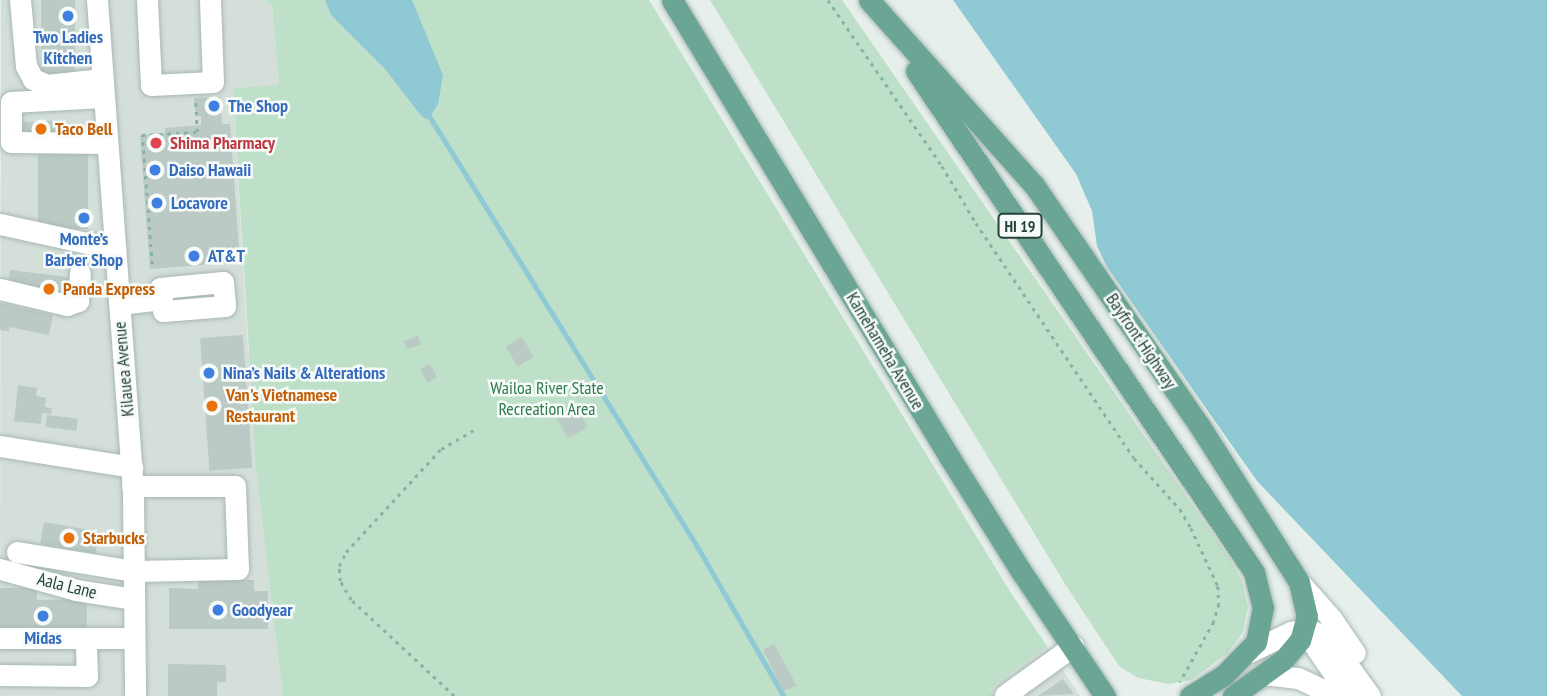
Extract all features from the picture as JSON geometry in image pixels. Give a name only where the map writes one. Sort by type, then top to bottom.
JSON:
[{"type":"main road","name":"Kamehameha Avenue","points":[[673,0],[950,458],[1021,571],[1105,696]]},
{"type":"main road","name":"Bayfront Highway","points":[[868,0],[1254,572],[1262,595],[1263,619],[1256,642],[1250,652],[1224,675],[1184,691]]},
{"type":"main road","name":"Bayfront Highway","points":[[868,0],[1039,191],[1199,425],[1299,582],[1307,607],[1304,630]]},
{"type":"main road","points":[[1233,696],[1290,654],[1304,630]]},
{"type":"street","points":[[20,0],[26,66],[33,79],[47,85],[102,88]]},
{"type":"street","name":"Kilauea Avenue","points":[[97,0],[132,477],[135,696]]},
{"type":"street","points":[[147,0],[151,85],[213,82],[210,0]]},
{"type":"street","points":[[102,88],[11,102],[11,142],[107,144]]},
{"type":"street","points":[[0,224],[115,249]]},
{"type":"street","points":[[0,289],[67,305],[78,300],[80,273]]},
{"type":"street","points":[[119,304],[162,299]]},
{"type":"street","points":[[0,446],[132,477],[235,486],[238,569],[134,571],[17,552]]},
{"type":"street","name":"Aala Lane","points":[[0,569],[76,590],[134,599]]},
{"type":"street","points":[[1299,582],[1331,618],[1383,696]]},
{"type":"street","points":[[1304,630],[1349,696]]},
{"type":"street","points":[[1250,652],[1304,630],[1321,635],[1332,643],[1370,696]]},
{"type":"street","points":[[0,638],[134,639]]},
{"type":"street","points":[[0,675],[87,676],[86,638]]},
{"type":"street","points":[[1005,695],[1073,646]]},
{"type":"street","points":[[1264,674],[1298,678],[1336,696]]},
{"type":"path","points":[[828,0],[942,166],[976,223],[1133,458],[1180,509],[1191,528],[1217,586],[1219,604],[1214,622],[1190,660],[1184,691]]},
{"type":"path","points":[[152,264],[142,135],[197,132],[195,95]]},
{"type":"path","points":[[454,696],[351,600],[340,581],[339,566],[346,552],[441,449],[475,429]]},
{"type":"shaded area","points":[[1,0],[265,0],[272,7],[279,84],[233,90],[247,335],[283,696],[0,696]]},
{"type":"shaded area","points":[[1047,646],[1080,696],[994,696],[990,689]]},
{"type":"green space","name":"Wailoa River State Recreation Area","points":[[265,0],[649,0],[1011,593],[1047,646],[990,689],[994,696],[283,696],[256,468],[233,89],[279,84],[272,7]]},
{"type":"green space","points":[[710,0],[842,0],[1229,558],[1242,581],[1248,607],[1243,632],[1228,653],[1191,680],[1169,684],[1138,678],[1119,666],[1065,584]]},
{"type":"water","points":[[325,0],[412,0],[443,75],[438,104],[430,117],[425,119],[419,113],[385,69],[331,15]]},
{"type":"water","points":[[953,0],[1547,0],[1547,696],[1462,696],[1257,481],[1107,267],[1097,246],[1092,211],[1076,174]]},
{"type":"building","points":[[41,0],[75,0],[75,79],[41,79]]},
{"type":"building","points":[[220,97],[222,124],[230,124],[240,262],[150,269],[140,135],[165,133],[165,128],[201,125],[201,116],[196,117],[194,98]]},
{"type":"building","name":"Taco Bell","points":[[64,120],[65,137],[19,139],[18,122]]},
{"type":"building","points":[[38,149],[88,149],[88,229],[38,229]]},
{"type":"building","name":"Panda Express","points":[[10,270],[75,278],[71,302],[24,294],[26,284],[9,280]]},
{"type":"building","points":[[0,303],[53,315],[49,335],[9,327],[9,331],[0,330]]},
{"type":"building","points":[[243,335],[252,468],[209,471],[200,338]]},
{"type":"building","points":[[418,336],[421,345],[407,349],[404,341]]},
{"type":"building","points":[[522,337],[534,357],[518,367],[506,347]]},
{"type":"building","points":[[430,364],[437,377],[427,382],[420,369]]},
{"type":"building","points":[[18,385],[37,388],[36,396],[46,398],[45,407],[52,408],[51,414],[42,413],[41,424],[14,421]]},
{"type":"building","points":[[574,402],[588,427],[568,439],[554,413]]},
{"type":"building","points":[[47,415],[78,419],[76,431],[46,427]]},
{"type":"building","name":"Starbucks","points":[[44,522],[99,532],[95,553],[40,544]]},
{"type":"building","name":"Goodyear","points":[[198,580],[254,580],[254,591],[268,591],[268,629],[169,629],[169,588],[198,589]]},
{"type":"building","points":[[0,588],[37,588],[37,600],[87,599],[87,634],[0,635]]},
{"type":"building","points":[[774,644],[797,686],[783,691],[763,650]]},
{"type":"building","points":[[168,664],[226,665],[226,682],[217,682],[217,696],[168,696]]},
{"type":"building","points":[[1063,679],[1074,694],[1038,696]]},
{"type":"waterway","points":[[427,112],[699,549],[784,696]]},
{"type":"place","name":"Two Ladies Kitchen","points":[[68,16]]},
{"type":"place","name":"The Shop","points":[[214,106]]},
{"type":"place","name":"Taco Bell","points":[[41,129]]},
{"type":"place","name":"Shima Pharmacy","points":[[156,143]]},
{"type":"place","name":"Daiso Hawaii","points":[[155,170]]},
{"type":"place","name":"Locavore","points":[[157,203]]},
{"type":"place","name":"Monte’s Barber Shop","points":[[84,218]]},
{"type":"place","name":"AT&T","points":[[194,256]]},
{"type":"place","name":"Panda Express","points":[[49,289]]},
{"type":"place","name":"Nina’s Nails & Alterations","points":[[209,373]]},
{"type":"place","name":"Van's Vietnamese Restaurant","points":[[212,406]]},
{"type":"place","name":"Starbucks","points":[[69,538]]},
{"type":"place","name":"Goodyear","points":[[218,610]]},
{"type":"place","name":"Midas","points":[[43,616]]}]
